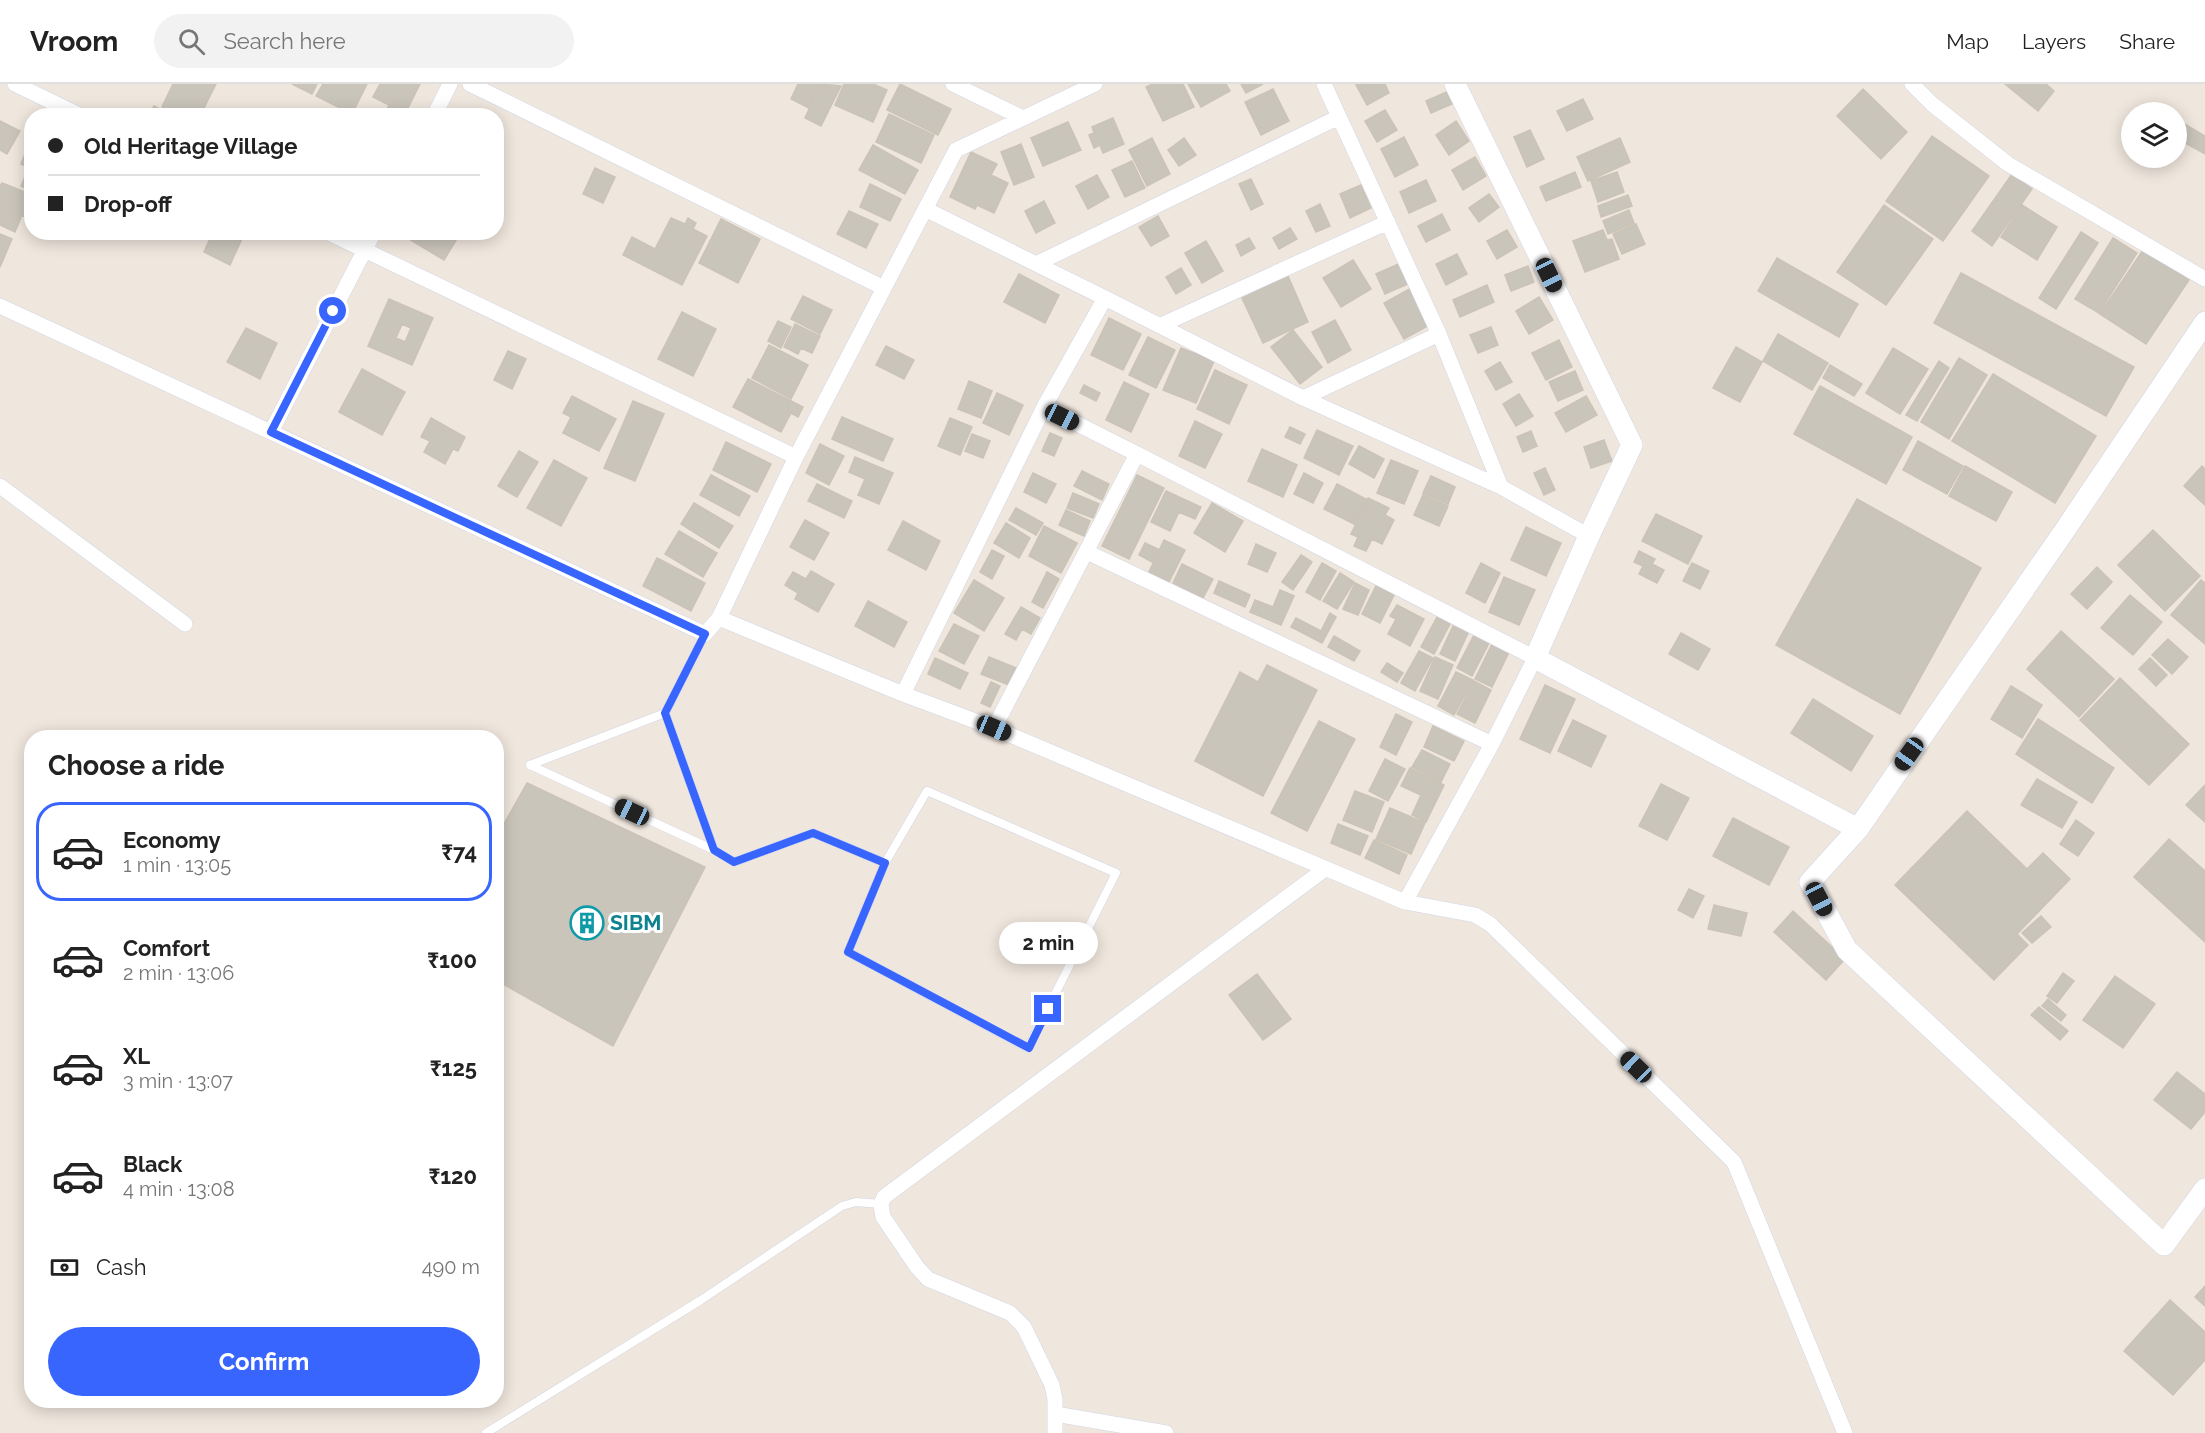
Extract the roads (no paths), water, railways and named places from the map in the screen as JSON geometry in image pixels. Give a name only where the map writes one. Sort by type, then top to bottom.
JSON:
[{"type":"street","points":[[15,84],[64,108]]},
{"type":"street","points":[[438,108],[450,84]]},
{"type":"street","points":[[470,84],[884,288]]},
{"type":"street","points":[[953,84],[1023,118]]},
{"type":"street","points":[[0,306],[705,634],[719,618],[796,457],[957,150],[1095,84]]},
{"type":"street","points":[[1324,84],[1439,334],[1501,487]]},
{"type":"street","points":[[1405,902],[1492,744],[1535,658],[1632,445],[1455,84]]},
{"type":"street","points":[[1912,84],[1932,104],[2008,164],[2205,279]]},
{"type":"street","points":[[1036,264],[1339,117]]},
{"type":"street","points":[[925,209],[1303,398],[1501,487],[1589,536]]},
{"type":"street","points":[[1161,325],[1388,222]]},
{"type":"street","points":[[343,240],[796,457]]},
{"type":"street","points":[[271,432],[370,240]]},
{"type":"street","points":[[903,694],[1044,407],[1105,298]]},
{"type":"street","points":[[2205,322],[1858,829],[1810,882],[1847,950],[2164,1245],[2205,1189]]},
{"type":"street","points":[[1303,398],[1439,334]]},
{"type":"street","points":[[1044,407],[1535,658],[1858,829]]},
{"type":"street","points":[[994,728],[1137,454]]},
{"type":"street","points":[[0,486],[185,624]]},
{"type":"street","points":[[1087,552],[1492,744]]},
{"type":"street","points":[[719,618],[903,694],[994,728],[1405,902],[1475,915],[1490,924],[1734,1162],[1845,1433]]},
{"type":"street","points":[[1055,1433],[1055,1399],[1052,1385],[1024,1327],[1010,1313],[928,1279],[916,1267],[883,1217],[881,1204],[884,1197],[1325,869]]},
{"type":"street","points":[[1055,1414],[1166,1433]]},
{"type":"lane","points":[[705,634],[665,713],[530,765],[714,850],[734,862],[813,833],[885,863]]},
{"type":"lane","points":[[665,713],[714,850]]},
{"type":"lane","points":[[927,791],[1116,873],[1029,1048],[848,952],[885,863],[927,791]]},
{"type":"lane","points":[[486,1433],[701,1300],[842,1206],[856,1202],[881,1204]]},
{"type":"place","name":"SIBM","points":[[587,923]]}]
